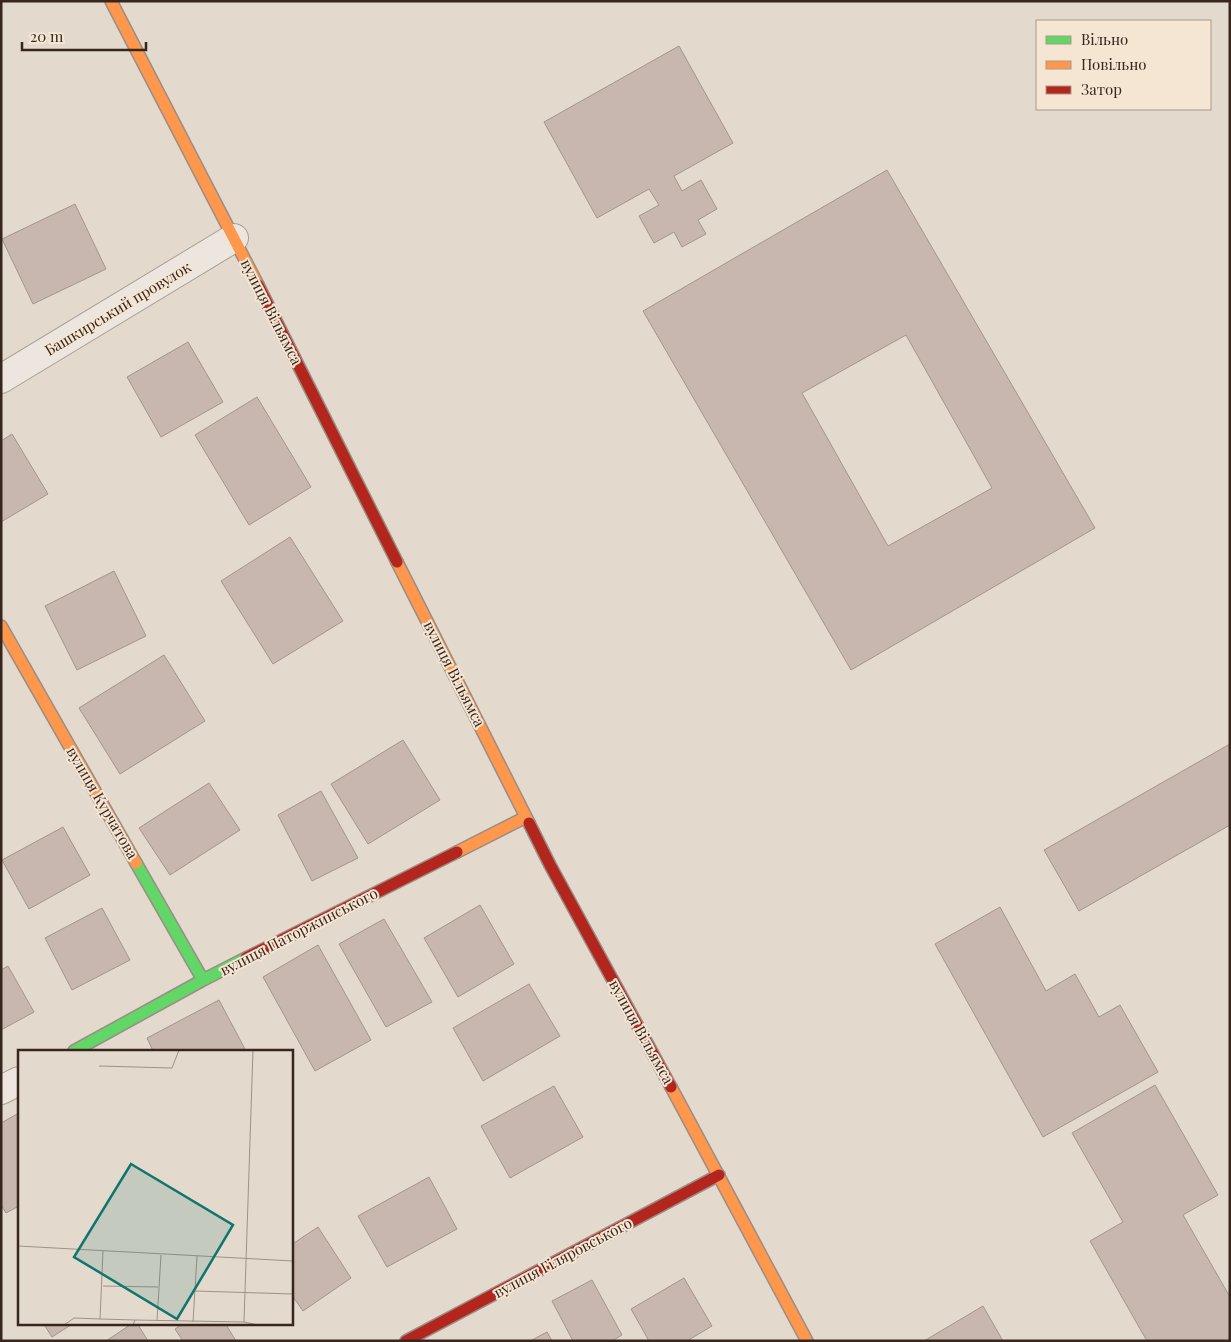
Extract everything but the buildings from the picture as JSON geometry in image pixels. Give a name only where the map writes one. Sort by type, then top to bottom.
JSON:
[{"type":"street","name":"вулиця Вільямса","points":[[111,1],[234,238],[550,865],[807,1341]]},
{"type":"street","name":"Башкирський провулок","points":[[1,379],[234,238]]},
{"type":"street","name":"вулиця Курчатова","points":[[1,626],[204,980]]},
{"type":"street","name":"вулиця Паторжинського","points":[[76,1050],[204,980],[526,817]]},
{"type":"street","points":[[1,1090],[18,1082]]},
{"type":"street","name":"вулиця Гіляровського","points":[[406,1341],[719,1175]]},
{"type":"traffic: fast","points":[[136,863],[203,980]]},
{"type":"traffic: fast","points":[[76,1050],[246,958]]},
{"type":"traffic: slow","points":[[111,1],[258,285]]},
{"type":"traffic: slow","points":[[397,562],[529,823]]},
{"type":"traffic: slow","points":[[1,626],[136,863]]},
{"type":"traffic: slow","points":[[457,852],[526,817]]},
{"type":"traffic: slow","points":[[671,1087],[807,1341]]},
{"type":"traffic: jam","points":[[258,285],[397,562]]},
{"type":"traffic: jam","points":[[529,823],[671,1087]]},
{"type":"traffic: jam","points":[[246,958],[457,852]]},
{"type":"traffic: jam","points":[[406,1341],[719,1175]]}]
